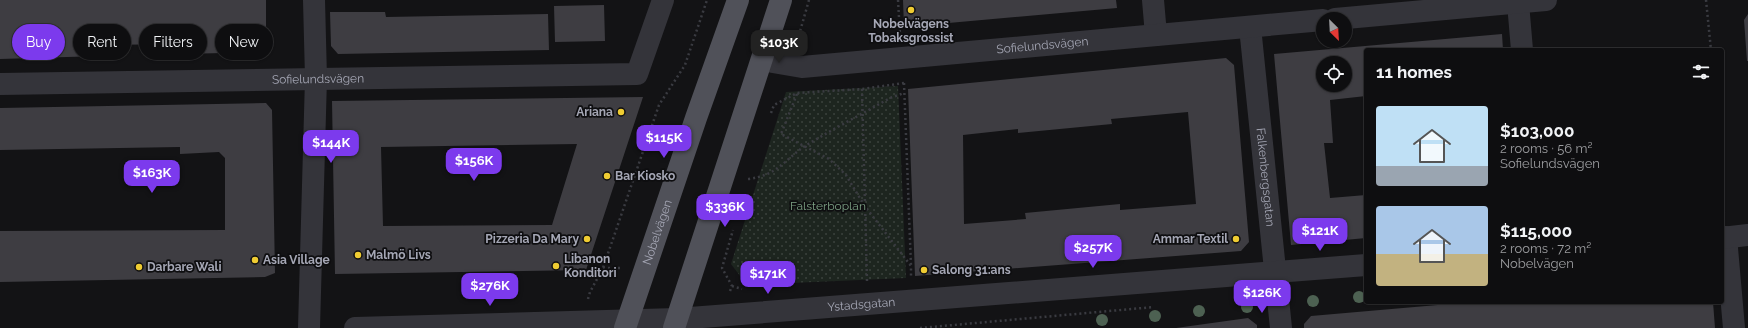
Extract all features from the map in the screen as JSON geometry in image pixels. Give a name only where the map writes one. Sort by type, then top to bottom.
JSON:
[{"type":"main road","name":"Nobelvägen","points":[[626,324],[738,0]]},
{"type":"main road","points":[[675,324],[781,0]]},
{"type":"street","points":[[309,328],[316,78],[314,0]]},
{"type":"street","name":"Sofielundsvägen","points":[[0,84],[637,74],[663,0]]},
{"type":"street","points":[[1153,0],[1156,35]]},
{"type":"street","points":[[1352,17],[1546,0]]},
{"type":"street","points":[[1518,2],[1522,48]]},
{"type":"street","name":"Sofielundsvägen","points":[[762,60],[802,67],[1316,21]]},
{"type":"street","name":"Falkenbergsgatan","points":[[1250,27],[1281,328]]},
{"type":"street","points":[[1734,328],[1724,238],[1748,236]]},
{"type":"street","name":"Ystadsgatan","points":[[355,328],[584,322],[675,324],[724,315],[1364,265]]},
{"type":"path","points":[[584,322],[590,292],[603,268],[659,105],[686,65],[707,0]]},
{"type":"path","points":[[809,0],[799,35],[810,46]]},
{"type":"path","points":[[898,0],[904,83],[911,266]]},
{"type":"path","points":[[1706,0],[1711,48]]},
{"type":"path","points":[[768,120],[774,105],[797,93],[862,89],[904,83]]},
{"type":"path","points":[[862,89],[867,279]]},
{"type":"path","points":[[797,93],[781,134],[829,159],[846,175],[864,205],[908,262]]},
{"type":"path","points":[[748,179],[762,177],[780,168],[804,147],[890,98],[904,93]]},
{"type":"path","points":[[746,185],[750,171]]},
{"type":"path","points":[[724,315],[732,286],[722,268],[734,225]]},
{"type":"path","points":[[920,328],[1158,307]]},
{"type":"green space","name":"Falsterboplan","points":[[898,86],[906,278],[747,285],[731,264],[786,92]]},
{"type":"building","points":[[0,0],[266,0],[266,24],[215,24],[215,53],[207,53],[207,24],[139,24],[139,45],[131,45],[131,24],[73,24],[73,57],[65,57],[65,24],[12,24],[12,59],[0,59]]},
{"type":"building","points":[[903,0],[1116,0],[1117,8],[904,27]]},
{"type":"building","points":[[604,5],[605,41],[555,42],[554,6]]},
{"type":"building","points":[[330,12],[385,12],[386,17],[548,14],[549,50],[338,54],[331,46]]},
{"type":"building","points":[[1748,14],[1748,61],[1747,61],[1744,20]]},
{"type":"building","points":[[1502,34],[1503,48],[1364,48],[1364,96],[1330,100],[1333,143],[1324,143],[1330,198],[1364,195],[1364,238],[1291,245],[1274,54]]},
{"type":"building","points":[[1226,58],[1234,65],[1249,242],[1241,251],[915,276],[908,89]],"holes":[[[1188,112],[1196,204],[1120,210],[1120,204],[1025,213],[1026,219],[964,224],[963,135],[1018,129],[1018,133],[1112,124],[1111,119]]]},
{"type":"building","points":[[643,97],[586,270],[335,274],[332,101]],"holes":[[[577,144],[552,225],[383,226],[381,147]]]},
{"type":"building","points":[[266,103],[272,110],[275,273],[265,277],[0,282],[0,231],[225,230],[225,158],[219,152],[180,154],[180,147],[0,150],[0,108]]},
{"type":"building","points":[[1449,304],[1713,304],[1715,328],[1304,328],[1304,324],[1311,316]]},
{"type":"building","points":[[1248,318],[1257,325],[1257,328],[1176,328]]},
{"type":"place","name":"Nobelvägens Tobaksgrossist","points":[[911,10]]},
{"type":"place","name":"Ariana","points":[[621,112]]},
{"type":"place","name":"Bar Kiosko","points":[[607,176]]},
{"type":"place","name":"Pizzeria Da Mary","points":[[587,239]]},
{"type":"place","name":"Ammar Textil","points":[[1236,239]]},
{"type":"place","name":"Malmö Livs","points":[[358,255]]},
{"type":"place","name":"Asia Village","points":[[255,260]]},
{"type":"place","name":"Libanon Konditori","points":[[556,266]]},
{"type":"place","name":"Darbare Wali","points":[[139,267]]},
{"type":"place","name":"Salong 31:ans","points":[[924,270]]}]
